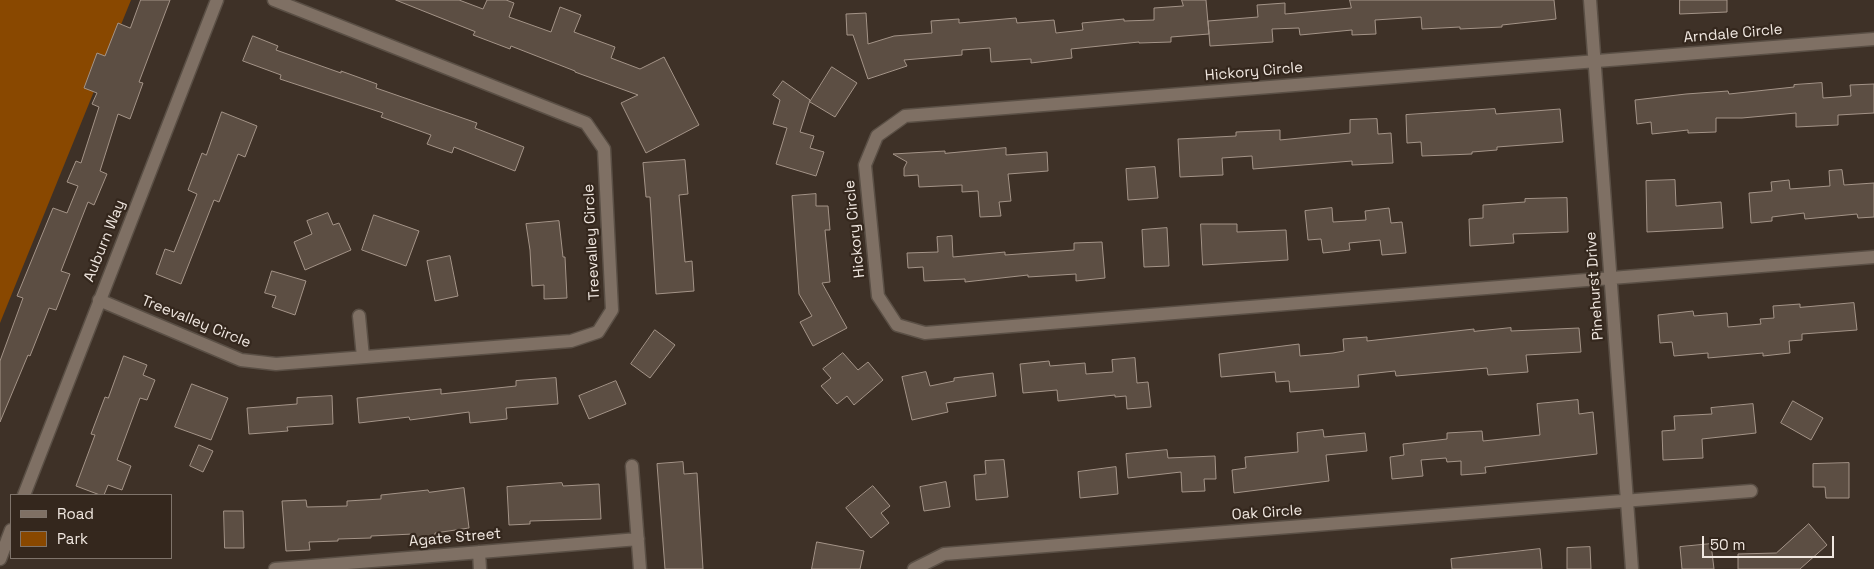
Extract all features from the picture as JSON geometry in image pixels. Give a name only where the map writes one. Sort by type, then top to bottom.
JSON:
[{"type":"street","name":"Auburn Way","points":[[24,494],[217,0]]},
{"type":"street","name":"Treevalley Circle","points":[[99,300],[241,360],[276,364],[571,341],[598,332],[612,310],[604,149],[586,123],[274,0]]},
{"type":"street","name":"Pinehurst Drive","points":[[1590,0],[1632,569]]},
{"type":"street","name":"Arndale Circle","points":[[1594,61],[1874,39]]},
{"type":"street","name":"Hickory Circle","points":[[1594,61],[905,116],[877,136],[865,165],[878,296],[897,325],[925,333],[1610,279]]},
{"type":"street","points":[[1610,279],[1874,257]]},
{"type":"street","points":[[360,316],[363,357]]},
{"type":"street","points":[[632,466],[640,569]]},
{"type":"street","name":"Oak Circle","points":[[914,569],[944,554],[1752,492]]},
{"type":"street","points":[[0,559],[10,533]]},
{"type":"street","name":"Agate Street","points":[[275,569],[638,539]]},
{"type":"street","points":[[479,552],[480,569]]},
{"type":"green space","points":[[0,0],[131,0],[0,323]]},
{"type":"building","points":[[141,0],[170,0],[139,82],[143,83],[130,119],[118,114],[100,171],[107,174],[94,205],[88,202],[61,271],[70,274],[56,310],[49,308],[0,422],[0,361],[23,298],[17,296],[53,208],[67,213],[78,186],[67,182],[76,161],[81,163],[99,107],[92,104],[97,93],[84,88],[97,53],[105,56],[118,23],[130,28]]},
{"type":"building","points":[[396,0],[459,0],[483,9],[487,0],[506,0],[514,3],[509,17],[551,32],[560,7],[581,15],[574,32],[615,47],[611,58],[640,69],[664,57],[699,125],[646,153],[621,103],[638,95],[511,46],[510,49],[473,35],[475,32]]},
{"type":"building","points":[[1182,0],[1206,0],[1209,34],[1171,37],[1171,42],[1139,42],[1071,49],[1072,58],[1031,63],[1031,59],[991,62],[990,48],[962,50],[962,55],[904,60],[907,66],[868,79],[853,35],[847,35],[846,14],[866,13],[868,44],[894,36],[932,33],[931,21],[959,19],[959,23],[1016,18],[1017,23],[1054,20],[1056,33],[1083,30],[1082,23],[1124,19],[1124,21],[1154,20],[1154,8],[1183,6]]},
{"type":"building","points":[[1350,0],[1554,0],[1556,19],[1502,25],[1502,27],[1460,29],[1460,27],[1422,29],[1421,17],[1375,20],[1376,34],[1352,35],[1352,30],[1300,35],[1299,28],[1272,29],[1273,42],[1210,46],[1208,21],[1258,17],[1257,5],[1285,3],[1285,14],[1351,8]]},
{"type":"building","points":[[1680,0],[1727,0],[1727,12],[1680,14]]},
{"type":"building","points":[[253,36],[278,46],[276,50],[377,84],[376,88],[477,123],[475,128],[524,147],[515,171],[454,147],[452,153],[427,144],[431,135],[381,117],[383,113],[280,79],[281,75],[243,61]]},
{"type":"building","points":[[832,67],[857,83],[835,117],[810,102]]},
{"type":"building","points":[[783,81],[810,100],[800,132],[814,136],[810,148],[824,152],[816,176],[776,164],[787,128],[773,124],[780,100],[773,95]]},
{"type":"building","points":[[1822,83],[1823,98],[1851,96],[1850,85],[1874,84],[1874,113],[1838,115],[1838,125],[1796,127],[1796,113],[1742,118],[1716,118],[1716,132],[1688,133],[1688,130],[1652,134],[1651,122],[1637,124],[1635,100],[1728,91],[1729,94]]},
{"type":"building","points":[[1495,109],[1496,114],[1560,109],[1563,142],[1497,147],[1497,150],[1472,152],[1472,154],[1422,156],[1421,142],[1407,143],[1406,115]]},
{"type":"building","points":[[222,112],[257,126],[245,157],[238,154],[219,202],[214,200],[181,284],[156,274],[165,249],[174,252],[197,194],[188,190],[202,153],[206,155]]},
{"type":"building","points":[[1377,119],[1378,134],[1391,133],[1393,163],[1352,165],[1352,161],[1253,169],[1252,156],[1222,158],[1223,175],[1180,177],[1178,139],[1236,136],[1236,132],[1280,130],[1280,140],[1350,133],[1350,120]]},
{"type":"building","points":[[1006,148],[1006,155],[1047,152],[1048,171],[1008,174],[1011,201],[999,202],[1001,216],[980,217],[978,191],[962,192],[962,185],[919,187],[918,175],[904,176],[904,168],[907,162],[893,154],[945,151],[945,153]]},
{"type":"building","points":[[685,160],[688,194],[679,195],[685,262],[692,261],[694,291],[656,294],[650,197],[646,197],[643,163]]},
{"type":"building","points":[[1155,167],[1158,198],[1128,200],[1126,169]]},
{"type":"building","points":[[1842,170],[1844,185],[1874,183],[1874,217],[1858,218],[1857,214],[1805,219],[1804,213],[1772,217],[1772,221],[1751,223],[1749,193],[1772,191],[1771,182],[1789,180],[1790,189],[1830,186],[1829,171]]},
{"type":"building","points":[[1675,180],[1676,206],[1721,202],[1723,228],[1647,232],[1646,181]]},
{"type":"building","points":[[816,194],[816,206],[828,206],[830,230],[825,230],[830,282],[822,283],[847,328],[813,346],[800,322],[812,316],[799,294],[792,196]]},
{"type":"building","points":[[1567,198],[1568,232],[1513,234],[1514,243],[1470,246],[1469,219],[1483,218],[1483,205],[1525,202],[1525,199]]},
{"type":"building","points":[[1332,208],[1333,222],[1366,220],[1365,211],[1389,208],[1391,223],[1402,222],[1406,253],[1382,255],[1380,240],[1349,243],[1350,250],[1323,253],[1321,239],[1308,240],[1305,211]]},
{"type":"building","points":[[328,213],[333,225],[339,223],[351,250],[305,270],[294,242],[312,234],[307,221]]},
{"type":"building","points":[[374,215],[419,231],[406,266],[362,250]]},
{"type":"building","points":[[559,221],[563,257],[565,257],[567,298],[544,299],[544,285],[532,286],[526,224]]},
{"type":"building","points":[[1201,224],[1237,224],[1237,232],[1286,230],[1288,260],[1203,265]]},
{"type":"building","points":[[1167,228],[1169,266],[1144,267],[1142,230]]},
{"type":"building","points":[[952,236],[953,257],[1005,252],[1005,255],[1074,250],[1074,243],[1102,242],[1105,278],[1076,281],[1076,274],[1028,277],[1028,275],[965,282],[965,279],[924,281],[923,267],[908,268],[907,253],[938,252],[937,237]]},
{"type":"building","points":[[450,256],[458,296],[435,301],[427,261]]},
{"type":"building","points":[[272,271],[306,281],[295,315],[272,307],[276,296],[265,293]]},
{"type":"building","points":[[1854,303],[1857,330],[1802,334],[1802,340],[1789,341],[1790,353],[1763,356],[1763,353],[1708,358],[1708,353],[1674,356],[1672,342],[1660,343],[1658,315],[1693,311],[1694,316],[1727,313],[1728,327],[1761,324],[1760,319],[1774,318],[1773,306],[1800,304],[1800,307]]},
{"type":"building","points":[[1511,328],[1511,331],[1579,328],[1581,352],[1526,355],[1528,372],[1488,375],[1487,368],[1396,376],[1395,371],[1358,375],[1359,387],[1290,392],[1289,381],[1276,382],[1275,372],[1221,377],[1219,354],[1299,344],[1300,356],[1344,351],[1343,339],[1367,337],[1367,341],[1474,329],[1474,331]]},
{"type":"building","points":[[655,330],[675,345],[650,378],[631,364]]},
{"type":"building","points":[[843,353],[858,370],[868,362],[883,380],[854,405],[847,396],[837,404],[821,386],[831,378],[823,369]]},
{"type":"building","points":[[124,356],[147,365],[143,375],[155,380],[147,400],[140,398],[117,460],[131,466],[122,490],[108,485],[104,494],[97,494],[76,486],[95,435],[91,434],[105,397],[108,398]]},
{"type":"building","points":[[1135,358],[1137,383],[1148,382],[1151,407],[1127,409],[1126,396],[1115,397],[1115,395],[1058,401],[1057,390],[1023,393],[1020,364],[1049,361],[1050,366],[1085,363],[1086,374],[1113,372],[1112,360]]},
{"type":"building","points":[[926,372],[930,386],[954,381],[954,378],[993,373],[996,396],[946,403],[948,412],[912,420],[902,377]]},
{"type":"building","points":[[556,378],[558,404],[506,408],[507,419],[470,423],[469,412],[410,420],[409,417],[359,423],[357,398],[441,389],[441,394],[516,386],[516,381]]},
{"type":"building","points":[[616,381],[626,404],[589,419],[579,396]]},
{"type":"building","points":[[192,384],[228,398],[211,440],[175,427]]},
{"type":"building","points":[[332,396],[333,424],[287,427],[288,431],[249,434],[247,408],[297,404],[297,398]]},
{"type":"building","points":[[1578,400],[1579,414],[1593,412],[1597,454],[1485,467],[1486,473],[1461,475],[1461,461],[1447,462],[1446,458],[1421,460],[1423,476],[1392,479],[1390,457],[1404,455],[1403,444],[1447,439],[1447,433],[1482,431],[1483,441],[1540,435],[1537,404]]},
{"type":"building","points":[[1793,401],[1823,418],[1811,440],[1781,423]]},
{"type":"building","points":[[1753,404],[1756,433],[1702,439],[1703,458],[1663,460],[1662,431],[1675,430],[1674,416],[1712,414],[1711,408]]},
{"type":"building","points":[[1323,430],[1324,437],[1365,433],[1367,451],[1326,455],[1329,481],[1234,493],[1232,470],[1246,468],[1245,457],[1298,452],[1297,433]]},
{"type":"building","points":[[199,445],[213,451],[203,472],[190,466]]},
{"type":"building","points":[[1167,450],[1168,458],[1215,456],[1216,479],[1204,479],[1205,491],[1182,492],[1181,472],[1128,478],[1126,454]]},
{"type":"building","points":[[1004,460],[1008,497],[976,500],[974,475],[986,474],[985,461]]},
{"type":"building","points":[[683,462],[684,474],[697,473],[703,569],[665,569],[657,464]]},
{"type":"building","points":[[1849,463],[1849,498],[1826,498],[1825,487],[1813,487],[1813,464]]},
{"type":"building","points":[[1116,467],[1118,494],[1080,498],[1078,472]]},
{"type":"building","points":[[946,482],[950,507],[924,511],[920,487]]},
{"type":"building","points":[[562,483],[563,486],[599,484],[601,519],[530,521],[530,524],[509,525],[507,487]]},
{"type":"building","points":[[873,486],[890,506],[881,513],[889,523],[871,538],[846,508]]},
{"type":"building","points":[[464,488],[469,528],[435,533],[435,536],[414,539],[413,534],[309,542],[310,550],[286,551],[282,501],[306,500],[307,507],[347,506],[347,501],[381,499],[381,495]]},
{"type":"building","points":[[224,511],[243,511],[244,548],[225,548]]},
{"type":"building","points":[[1809,524],[1827,545],[1800,569],[1738,569],[1738,554],[1776,553]]},
{"type":"building","points":[[817,542],[864,551],[860,569],[812,569]]},
{"type":"building","points":[[1711,544],[1714,569],[1682,569],[1680,547]]},
{"type":"building","points":[[1590,547],[1591,569],[1567,569],[1567,548]]},
{"type":"building","points":[[1540,549],[1542,569],[1452,569],[1451,559]]}]
